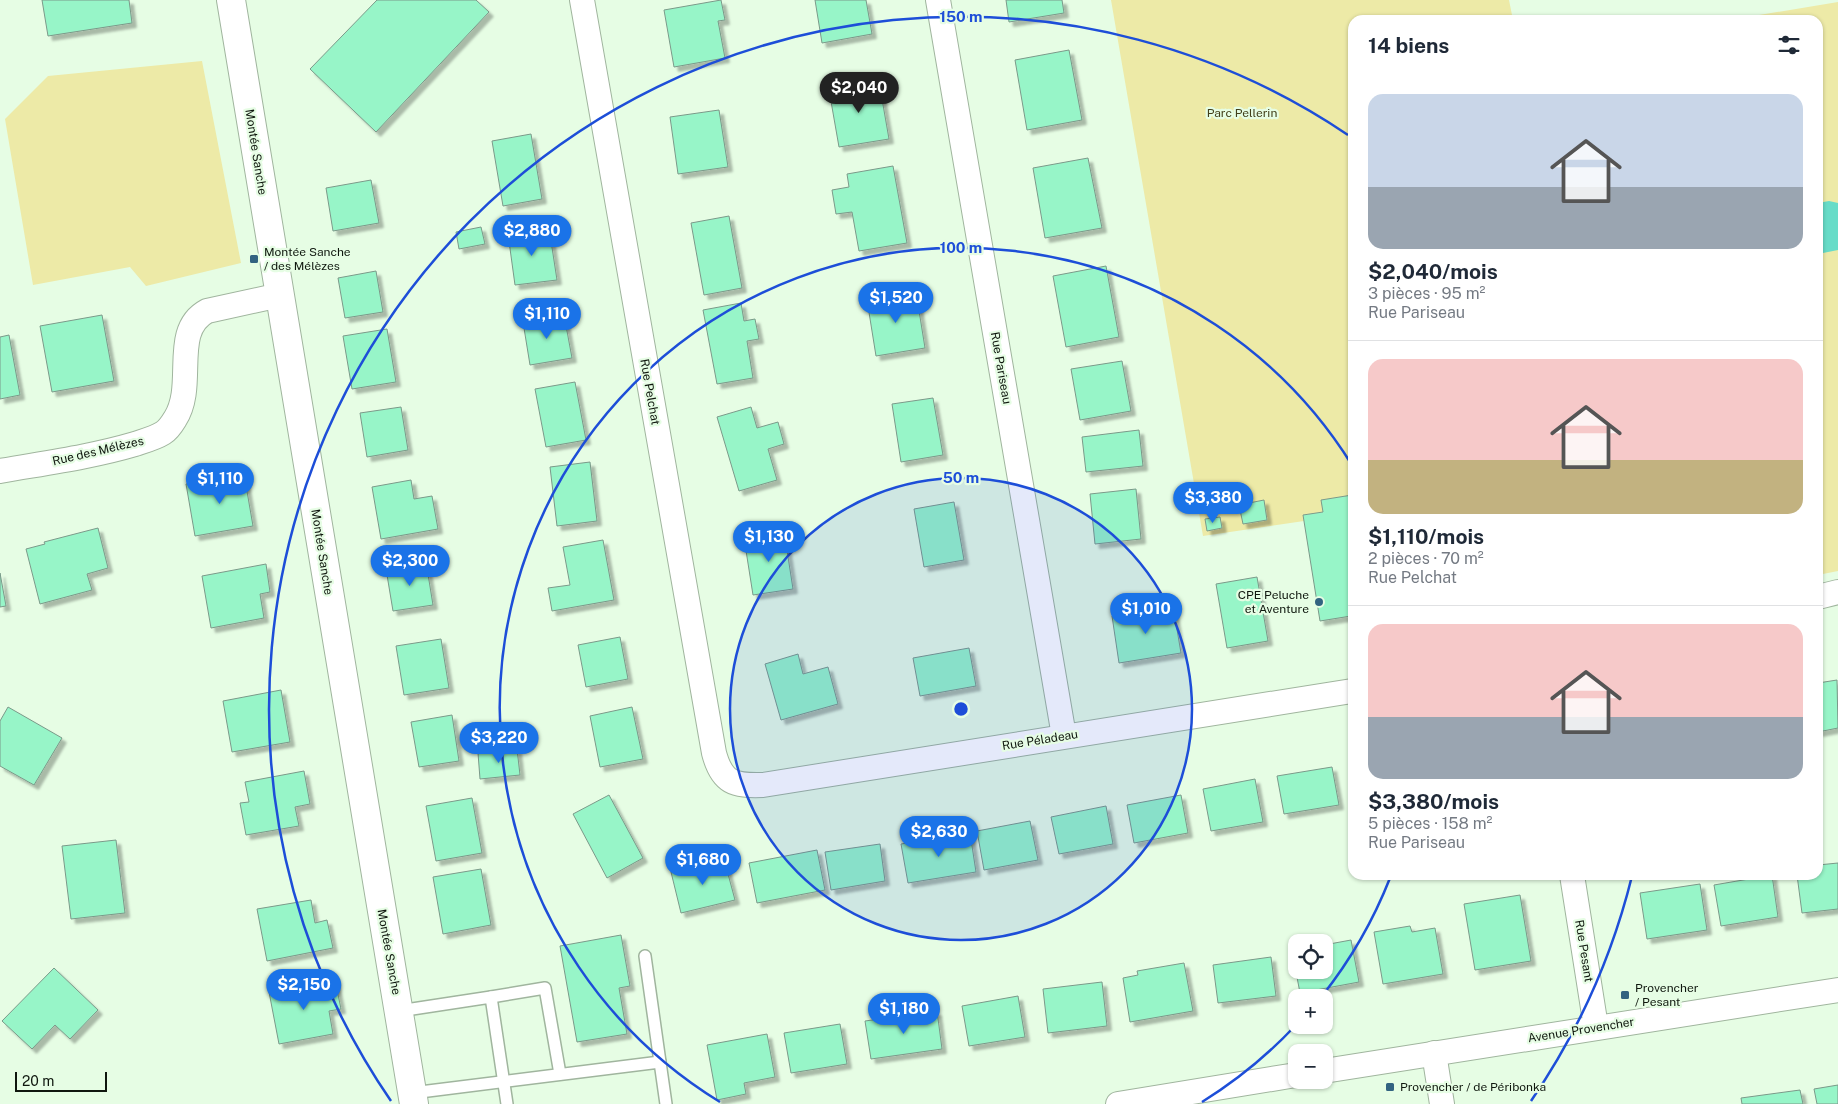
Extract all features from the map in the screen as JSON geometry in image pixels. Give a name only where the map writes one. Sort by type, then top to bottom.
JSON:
[{"type":"street","name":"Montée Sanche","points":[[231,0],[413,1099]]},
{"type":"street","name":"Rue Pelchat","points":[[582,0],[714,753],[717,765],[729,781]]},
{"type":"street","name":"Rue Pariseau","points":[[938,0],[1064,736]]},
{"type":"street","name":"Rue des Mélèzes","points":[[0,471],[123,447],[164,433],[172,424],[182,406],[186,384],[186,347],[188,333],[193,322],[207,311],[280,295]]},
{"type":"street","points":[[1823,596],[1838,592]]},
{"type":"street","name":"Rue Péladeau","points":[[729,781],[742,785],[764,785],[1348,692]]},
{"type":"street","name":"Rue Pesant","points":[[1573,880],[1596,1027]]},
{"type":"street","name":"Avenue Provencher","points":[[1333,1070],[1838,990]]},
{"type":"street","points":[[1434,1053],[1442,1104]]},
{"type":"street","points":[[1118,1104],[1288,1076]]},
{"type":"lane","points":[[645,956],[666,1104]]},
{"type":"lane","points":[[399,1012],[545,988],[560,1074]]},
{"type":"lane","points":[[491,997],[507,1104]]},
{"type":"lane","points":[[413,1099],[504,1082],[660,1062]]},
{"type":"green space","name":"Parc Pellerin","points":[[1111,0],[1509,0],[1512,15],[1348,15],[1348,496],[1322,500],[1323,512],[1303,515],[1304,521],[1203,536]]},
{"type":"green space","points":[[1838,2],[1838,571],[1823,574],[1823,15],[1759,15]]},
{"type":"green space","points":[[202,61],[241,263],[146,286],[130,267],[33,285],[5,119],[48,76]]},
{"type":"water","points":[[1823,202],[1838,203],[1838,250],[1823,253]]},
{"type":"building","points":[[42,0],[129,0],[132,23],[48,36]]},
{"type":"building","points":[[377,0],[476,0],[489,12],[376,132],[310,69]]},
{"type":"building","points":[[721,0],[725,20],[718,21],[725,58],[674,67],[664,10]]},
{"type":"building","points":[[815,0],[866,0],[872,34],[822,43]]},
{"type":"building","points":[[1006,0],[1062,0],[1064,13],[1009,22]]},
{"type":"building","points":[[1069,50],[1082,120],[1027,130],[1015,60]]},
{"type":"building","points":[[879,82],[889,139],[839,147],[829,90]]},
{"type":"building","points":[[719,110],[728,167],[678,174],[670,117]]},
{"type":"building","points":[[531,134],[542,199],[503,206],[492,141]]},
{"type":"building","points":[[1088,158],[1102,228],[1045,238],[1033,168]]},
{"type":"building","points":[[893,166],[907,243],[859,251],[852,212],[836,214],[832,190],[849,187],[847,174]]},
{"type":"building","points":[[371,180],[379,223],[333,231],[326,188]]},
{"type":"building","points":[[729,216],[742,288],[704,295],[691,223]]},
{"type":"building","points":[[481,227],[485,244],[459,249],[456,232]]},
{"type":"building","points":[[549,228],[557,280],[515,285],[508,234]]},
{"type":"building","points":[[1106,266],[1119,337],[1066,347],[1053,276]]},
{"type":"building","points":[[376,271],[383,312],[345,318],[338,278]]},
{"type":"building","points":[[916,292],[925,348],[876,356],[867,300]]},
{"type":"building","points":[[741,303],[744,321],[755,319],[759,339],[747,341],[753,378],[717,384],[703,310]]},
{"type":"building","points":[[102,315],[114,381],[52,392],[40,326]]},
{"type":"building","points":[[564,315],[572,358],[530,365],[523,322]]},
{"type":"building","points":[[387,329],[396,382],[352,389],[343,336]]},
{"type":"building","points":[[9,335],[20,395],[0,399],[0,337]]},
{"type":"building","points":[[1122,361],[1131,411],[1080,420],[1071,369]]},
{"type":"building","points":[[575,382],[586,440],[546,447],[535,389]]},
{"type":"building","points":[[933,398],[943,455],[901,462],[892,404]]},
{"type":"building","points":[[401,407],[408,450],[367,457],[360,413]]},
{"type":"building","points":[[751,407],[757,428],[778,422],[784,444],[768,449],[777,480],[739,491],[717,417]]},
{"type":"building","points":[[1139,430],[1143,466],[1086,472],[1082,437]]},
{"type":"building","points":[[590,462],[597,521],[557,526],[550,467]]},
{"type":"building","points":[[244,474],[253,526],[195,536],[186,484]]},
{"type":"building","points":[[411,480],[414,499],[432,496],[438,529],[381,539],[372,487]]},
{"type":"building","points":[[1136,489],[1141,539],[1095,544],[1090,494]]},
{"type":"building","points":[[1348,496],[1348,616],[1320,621],[1303,515],[1323,512],[1321,500]]},
{"type":"building","points":[[1264,500],[1267,520],[1243,524],[1239,505]]},
{"type":"building","points":[[954,502],[964,560],[924,567],[914,509]]},
{"type":"building","points":[[1220,517],[1222,528],[1207,531],[1205,519]]},
{"type":"building","points":[[98,528],[108,568],[87,574],[92,590],[40,604],[26,549],[45,544],[44,542]]},
{"type":"building","points":[[784,531],[793,589],[753,595],[744,538]]},
{"type":"building","points":[[603,540],[614,600],[552,611],[548,588],[570,585],[563,547]]},
{"type":"building","points":[[426,562],[433,605],[393,611],[386,569]]},
{"type":"building","points":[[266,564],[270,592],[260,594],[264,618],[211,628],[202,576]]},
{"type":"building","points":[[0,573],[6,606],[0,607]]},
{"type":"building","points":[[1257,577],[1268,641],[1227,648],[1216,584]]},
{"type":"building","points":[[1173,606],[1181,653],[1119,663],[1112,616]]},
{"type":"building","points":[[620,637],[628,679],[586,687],[578,645]]},
{"type":"building","points":[[441,639],[449,688],[404,695],[396,646]]},
{"type":"building","points":[[969,648],[976,686],[920,696],[913,658]]},
{"type":"building","points":[[798,654],[803,674],[828,667],[838,704],[781,720],[765,664]]},
{"type":"building","points":[[1837,680],[1838,728],[1823,731],[1823,682]]},
{"type":"building","points":[[281,690],[290,742],[232,752],[223,701]]},
{"type":"building","points":[[8,707],[62,738],[34,785],[0,766],[0,721]]},
{"type":"building","points":[[632,707],[643,759],[600,767],[590,716]]},
{"type":"building","points":[[452,715],[459,761],[419,767],[411,722]]},
{"type":"building","points":[[517,749],[520,775],[480,779],[478,753]]},
{"type":"building","points":[[1332,767],[1339,805],[1284,814],[1277,776]]},
{"type":"building","points":[[304,771],[310,804],[295,807],[299,826],[246,835],[240,803],[249,802],[245,782]]},
{"type":"building","points":[[1255,779],[1263,822],[1211,831],[1203,789]]},
{"type":"building","points":[[609,795],[643,858],[607,878],[573,814]]},
{"type":"building","points":[[1181,795],[1188,833],[1134,843],[1127,805]]},
{"type":"building","points":[[472,798],[482,853],[436,861],[426,806]]},
{"type":"building","points":[[1106,806],[1113,844],[1059,854],[1051,817]]},
{"type":"building","points":[[1030,821],[1038,860],[984,870],[977,831]]},
{"type":"building","points":[[970,833],[976,872],[908,883],[901,844]]},
{"type":"building","points":[[116,840],[125,913],[71,919],[62,846]]},
{"type":"building","points":[[880,844],[885,881],[831,890],[825,852]]},
{"type":"building","points":[[817,850],[825,890],[757,903],[749,863]]},
{"type":"building","points":[[724,859],[735,900],[681,913],[671,872]]},
{"type":"building","points":[[1838,863],[1838,909],[1802,913],[1798,880],[1823,880],[1823,864]]},
{"type":"building","points":[[481,869],[491,925],[443,934],[433,877]]},
{"type":"building","points":[[1743,880],[1773,880],[1778,917],[1721,926],[1714,885]]},
{"type":"building","points":[[1700,884],[1707,930],[1647,939],[1640,893]]},
{"type":"building","points":[[1520,895],[1531,961],[1475,970],[1464,904]]},
{"type":"building","points":[[311,900],[315,923],[327,920],[333,948],[267,961],[257,909]]},
{"type":"building","points":[[1410,926],[1412,932],[1435,928],[1443,974],[1383,984],[1374,932]]},
{"type":"building","points":[[621,935],[630,986],[619,988],[627,1034],[577,1042],[560,946]]},
{"type":"building","points":[[1351,940],[1359,982],[1321,989],[1299,989],[1297,979],[1333,979],[1333,943]]},
{"type":"building","points":[[1271,957],[1276,996],[1218,1003],[1213,965]]},
{"type":"building","points":[[1184,963],[1193,1011],[1130,1022],[1123,978],[1138,975],[1137,971]]},
{"type":"building","points":[[54,968],[98,1010],[70,1039],[55,1025],[32,1049],[2,1021]]},
{"type":"building","points":[[335,980],[341,1009],[329,1011],[333,1034],[279,1044],[269,992]]},
{"type":"building","points":[[1102,982],[1107,1026],[1048,1033],[1043,989]]},
{"type":"building","points":[[1018,996],[1025,1037],[969,1046],[962,1006]]},
{"type":"building","points":[[937,1011],[942,1049],[871,1059],[865,1021]]},
{"type":"building","points":[[840,1024],[847,1064],[791,1073],[784,1033]]},
{"type":"building","points":[[767,1034],[775,1077],[744,1083],[746,1094],[717,1100],[707,1045]]},
{"type":"building","points":[[1838,1085],[1838,1104],[1817,1104],[1814,1089]]},
{"type":"building","points":[[1800,1090],[1803,1104],[1742,1104],[1741,1098]]},
{"type":"place","name":"Montée Sanche / des Mélèzes","points":[[254,259]]},
{"type":"place","name":"CPE Peluche et Aventure","points":[[1319,602]]},
{"type":"place","name":"Provencher / Pesant","points":[[1625,995]]},
{"type":"place","name":"Provencher / de Péribonka","points":[[1390,1087]]}]
